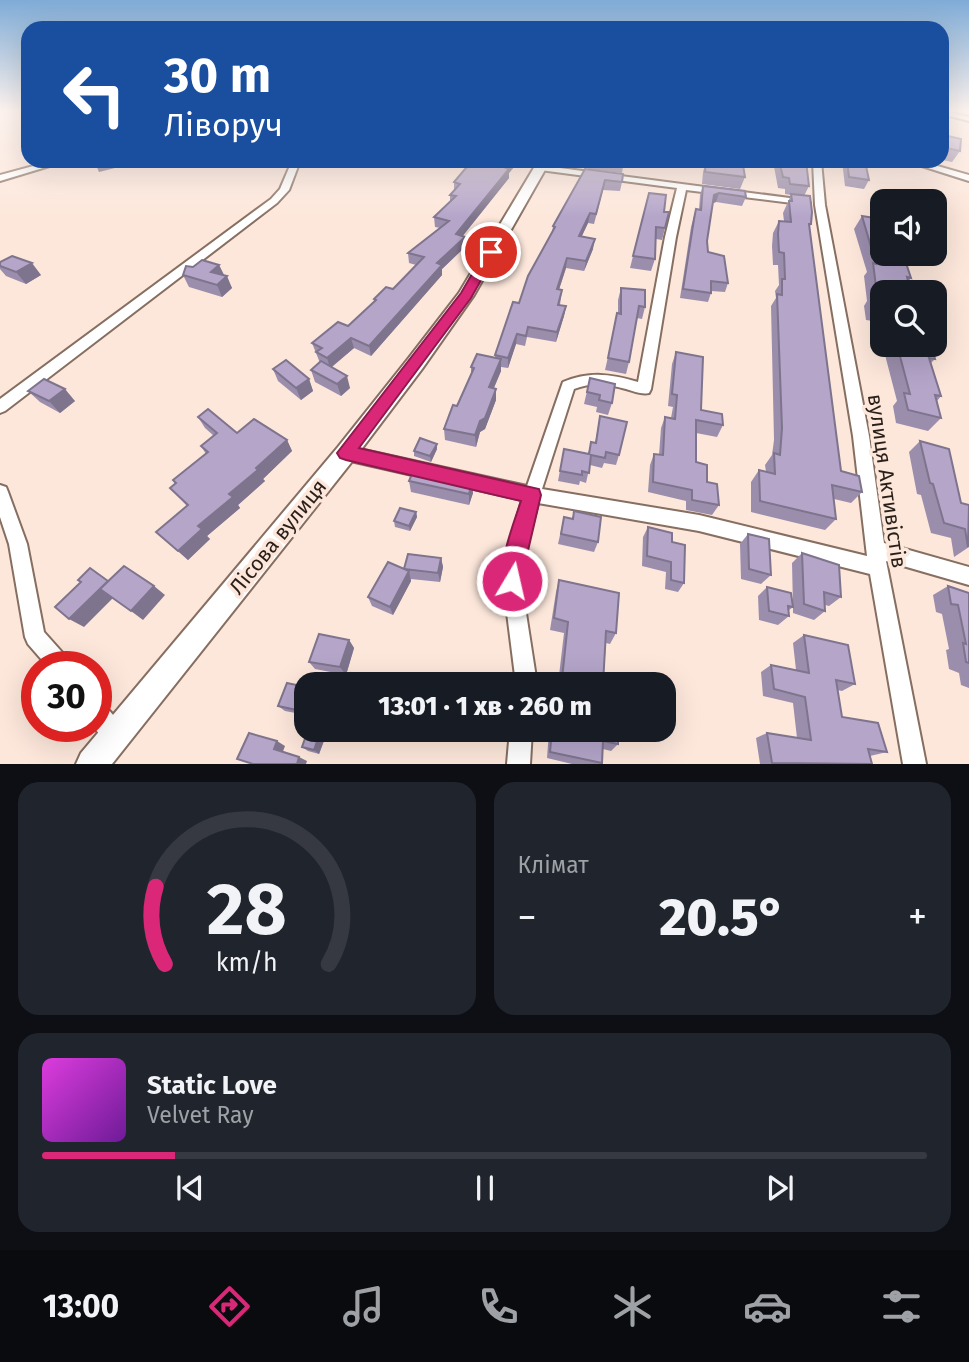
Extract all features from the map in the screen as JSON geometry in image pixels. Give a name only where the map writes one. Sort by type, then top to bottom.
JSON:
[{"type":"street","points":[[0,178],[36,168]]},
{"type":"street","points":[[0,407],[274,201],[284,190],[293,168]]},
{"type":"street","name":"Лісова вулиця","points":[[92,764],[346,453],[467,295],[540,168]]},
{"type":"street","points":[[566,168],[682,187],[820,205]]},
{"type":"street","name":"вулиця Активістів","points":[[817,168],[820,205],[861,436],[877,558],[915,764]]},
{"type":"street","points":[[934,168],[969,178]]},
{"type":"street","points":[[524,672],[512,581],[517,549],[532,495],[568,386],[583,378],[613,380],[644,389],[658,326],[672,226],[682,187]]},
{"type":"street","points":[[346,453],[532,495],[699,523],[969,576]]},
{"type":"street","points":[[0,492],[18,544],[35,637],[48,651]]},
{"type":"street","points":[[112,732],[115,736]]},
{"type":"street","points":[[518,764],[520,742]]},
{"type":"building","points":[[949,147],[960,147],[960,151],[949,148]]},
{"type":"building","points":[[705,168],[744,168],[745,177],[705,172]]},
{"type":"building","points":[[781,168],[807,168],[809,186],[790,184],[789,178],[783,177]]},
{"type":"building","points":[[848,168],[866,168],[869,180],[849,177]]},
{"type":"building","points":[[465,169],[509,169],[456,234],[465,237],[437,263],[442,265],[369,346],[351,338],[327,358],[316,352],[322,348],[312,343],[338,322],[348,326],[386,287],[393,289],[424,257],[408,253],[449,221],[434,217],[456,196],[450,195],[460,184],[454,182]]},
{"type":"building","points":[[585,169],[623,174],[622,182],[605,180],[596,214],[590,213],[579,236],[595,239],[586,261],[567,258],[557,289],[562,290],[558,305],[566,306],[557,332],[528,327],[526,336],[517,334],[508,358],[495,355],[513,302],[519,303],[528,276]]},
{"type":"building","points":[[703,186],[745,191],[746,197],[719,193],[714,195],[707,241],[708,252],[724,256],[728,283],[711,281],[711,293],[683,289],[696,209],[701,210]]},
{"type":"building","points":[[649,193],[666,195],[664,212],[669,212],[665,228],[656,227],[655,259],[633,256]]},
{"type":"building","points":[[791,194],[810,196],[812,212],[809,224],[841,471],[859,476],[862,492],[832,485],[836,519],[760,501],[759,470],[775,474],[774,453],[780,455],[782,428],[777,294],[782,295],[782,279],[785,279],[784,253],[779,252],[778,234],[779,221],[791,222]]},
{"type":"building","points":[[862,216],[870,217],[870,243]]},
{"type":"building","points":[[12,256],[32,263],[16,272],[0,266],[0,262]]},
{"type":"building","points":[[202,260],[219,265],[211,272],[227,276],[217,285],[183,275],[186,266],[193,267]]},
{"type":"building","points":[[873,266],[907,266],[911,278],[907,277],[908,280],[875,280]]},
{"type":"building","points":[[621,288],[645,290],[645,307],[639,306],[629,362],[608,358],[617,313],[621,314]]},
{"type":"building","points":[[676,352],[703,357],[701,410],[722,414],[723,425],[696,420],[696,462],[707,465],[707,482],[717,484],[719,505],[692,500],[692,490],[653,482],[654,454],[663,455],[665,417],[675,419],[677,395],[672,394]]},
{"type":"building","points":[[477,354],[501,359],[489,387],[496,389],[485,418],[480,421],[475,435],[444,429],[453,405],[457,406],[474,368],[471,367]]},
{"type":"building","points":[[900,357],[934,357],[929,358],[941,396],[935,395],[941,418],[908,410],[904,393],[910,394]]},
{"type":"building","points":[[286,360],[309,379],[296,388],[273,369]]},
{"type":"building","points":[[321,361],[347,376],[337,384],[311,370]]},
{"type":"building","points":[[590,378],[615,384],[612,403],[599,400],[600,395],[587,392]]},
{"type":"building","points":[[44,379],[65,389],[49,401],[28,391]]},
{"type":"building","points":[[208,409],[237,433],[254,419],[287,440],[256,468],[258,470],[229,494],[233,497],[198,526],[202,529],[178,551],[156,532],[188,505],[170,488],[176,483],[173,480],[208,452],[201,446],[217,433],[198,417]]},
{"type":"building","points":[[600,416],[627,422],[619,455],[606,452],[605,458],[591,455],[589,473],[582,471],[582,475],[560,471],[564,449],[589,454],[591,442],[596,443]]},
{"type":"building","points":[[420,438],[437,444],[430,456],[414,451]]},
{"type":"building","points":[[920,441],[949,449],[961,503],[969,505],[968,547],[965,529],[944,523],[933,484],[930,483]]},
{"type":"building","points":[[414,469],[472,482],[469,494],[409,481]]},
{"type":"building","points":[[400,508],[416,512],[409,526],[394,521]]},
{"type":"building","points":[[574,511],[601,517],[598,542],[561,534],[564,517],[573,519]]},
{"type":"building","points":[[648,527],[672,533],[672,542],[685,545],[684,583],[671,580],[671,562],[647,556]]},
{"type":"building","points":[[748,534],[769,539],[771,575],[749,569]]},
{"type":"building","points":[[802,553],[839,565],[841,597],[824,592],[825,611],[804,604]]},
{"type":"building","points":[[408,554],[441,558],[438,573],[404,569]]},
{"type":"building","points":[[388,562],[409,571],[390,607],[368,597]]},
{"type":"building","points":[[124,566],[154,586],[131,611],[100,589]]},
{"type":"building","points":[[90,568],[108,581],[69,619],[55,607],[81,582],[78,580]]},
{"type":"building","points":[[559,580],[619,593],[616,633],[606,631],[604,672],[563,672],[568,622],[554,618]]},
{"type":"building","points":[[948,586],[969,593],[969,663],[966,662],[963,643],[966,644],[958,605],[951,604]]},
{"type":"building","points":[[767,587],[791,593],[793,607],[788,606],[789,616],[769,611]]},
{"type":"building","points":[[319,634],[349,640],[340,667],[309,662]]},
{"type":"building","points":[[804,635],[848,645],[855,684],[836,680],[842,717],[878,723],[887,752],[868,749],[872,764],[772,763],[767,733],[811,740],[805,697],[774,689],[771,665],[809,673]]},
{"type":"building","points":[[287,683],[294,684],[294,709],[278,706]]},
{"type":"building","points":[[249,733],[277,741],[274,749],[299,757],[297,764],[253,764],[237,759]]},
{"type":"building","points":[[304,742],[317,742],[314,750],[302,747]]},
{"type":"building","points":[[551,742],[603,742],[602,763],[550,752]]},
{"type":"route","points":[[491,252],[467,295],[346,453],[532,495],[517,549],[512,581]]}]
